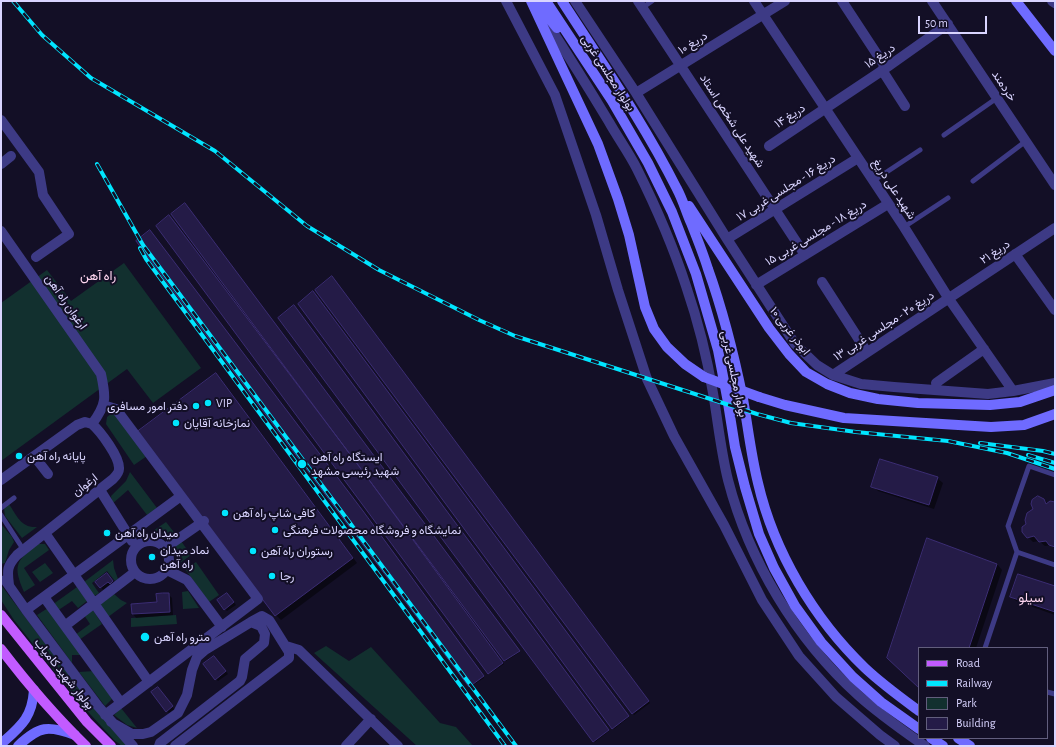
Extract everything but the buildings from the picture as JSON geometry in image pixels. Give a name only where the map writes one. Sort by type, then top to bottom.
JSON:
[{"type":"main road","points":[[533,1],[594,74]]},
{"type":"main road","points":[[533,1],[558,62],[598,144],[618,198],[629,235],[645,307],[654,329],[667,347],[685,364],[704,377],[759,397],[791,407],[844,418],[991,427],[1024,424],[1055,414]]},
{"type":"main road","name":"بولوار مجلسی غربی","points":[[546,1],[594,74],[648,163],[672,212],[696,274],[718,350],[728,397],[735,447],[745,487],[759,534],[774,568],[795,606],[821,642],[854,677],[876,697],[918,728]]},
{"type":"main road","name":"بولوار مجلسی غربی","points":[[562,1],[651,138],[678,191],[708,267],[723,314],[743,400],[758,485],[773,530],[788,562],[807,598],[833,633],[864,667],[890,690],[918,710]]},
{"type":"main road","points":[[1016,1],[1055,51]]},
{"type":"main road","name":"ابوذر غربی ۱۰","points":[[678,191],[769,328],[789,354],[806,372],[827,384],[850,393],[878,399],[918,403],[990,405],[1020,402],[1055,390]]},
{"type":"main road","name":"بولوار شهید کامیاب","points":[[1,615],[87,722],[111,746]]},
{"type":"main road","points":[[1,649],[4,656],[86,746]]},
{"type":"main road","points":[[1,744],[28,717],[33,701],[34,690]]},
{"type":"main road","points":[[18,746],[27,737],[44,728],[57,729],[75,735]]},
{"type":"main road","points":[[932,739],[943,746]]},
{"type":"main road","points":[[960,739],[970,746]]},
{"type":"street","points":[[506,1],[555,95],[594,208],[618,290],[647,379],[674,436],[724,525],[762,600],[799,656],[836,697],[895,746]]},
{"type":"street","points":[[533,1],[583,79],[636,168],[658,212],[670,241],[686,286],[706,356],[728,480],[750,542],[767,579],[789,614],[829,666],[856,694],[880,714],[925,746]]},
{"type":"street","points":[[574,1],[636,93],[727,239],[795,344],[817,365],[833,374],[861,384],[894,387],[988,394],[1055,383]]},
{"type":"street","name":"شهید علی دریغ","points":[[754,1],[904,227],[949,299],[1013,391]]},
{"type":"street","name":"دریغ ۱۰","points":[[636,93],[785,1]]},
{"type":"street","points":[[842,1],[905,106]]},
{"type":"street","name":"خردمند","points":[[932,1],[1055,185]]},
{"type":"street","name":"شهید علی شخص استاد","points":[[640,4],[805,255]]},
{"type":"street","name":"دریغ ۱۵","points":[[826,109],[948,24]]},
{"type":"street","name":"دریغ ۱۴","points":[[769,146],[826,109]]},
{"type":"street","points":[[1,120],[39,172],[44,195],[69,234],[36,257]]},
{"type":"street","points":[[1,164],[11,156]]},
{"type":"street","name":"دریغ ۱۶ - مجلسی غربی ۱۷","points":[[727,239],[858,158]]},
{"type":"street","name":"دریغ ۱۸ - مجلسی غربی ۱۵","points":[[756,284],[888,204]]},
{"type":"street","name":"دریغ ۲۱","points":[[949,299],[1055,228]]},
{"type":"street","name":"ارغوان راه آهن","points":[[1,232],[101,374],[105,400],[103,404]]},
{"type":"street","points":[[1015,254],[1055,310]]},
{"type":"street","points":[[822,282],[867,352]]},
{"type":"street","name":"دریغ ۲۰ - مجلسی غربی ۱۳","points":[[833,374],[949,299]]},
{"type":"street","points":[[936,383],[984,349]]},
{"type":"street","points":[[1,480],[77,425],[85,422],[92,424],[101,412],[103,404],[116,409],[181,496],[203,522],[258,599],[121,703],[108,718]]},
{"type":"street","name":"ارغوان","points":[[9,585],[8,568],[10,563],[23,549],[100,490],[118,474],[119,467],[117,458],[98,429],[92,424]]},
{"type":"street","points":[[34,456],[48,474]]},
{"type":"street","points":[[100,490],[136,547]]},
{"type":"street","points":[[26,610],[181,496]]},
{"type":"street","points":[[165,548],[203,522]]},
{"type":"street","points":[[45,533],[149,682]]},
{"type":"street","points":[[147,541],[154,541],[160,544],[165,548],[170,559],[166,570],[157,578],[151,579],[140,576],[135,572],[131,559],[136,547],[147,541]]},
{"type":"street","points":[[166,570],[186,580],[222,627]]},
{"type":"street","points":[[66,626],[135,572]]},
{"type":"street","points":[[1,574],[26,610],[108,718],[133,746]]},
{"type":"street","points":[[44,597],[121,703]]},
{"type":"street","points":[[108,718],[132,734],[151,732],[178,713],[187,695],[192,670],[197,657],[205,650],[259,617],[265,617],[269,620],[290,652],[289,658],[286,662],[175,746]]},
{"type":"street","points":[[159,746],[160,743],[240,680],[242,677],[245,659],[264,643],[265,639],[264,630],[261,626],[251,622]]},
{"type":"street","points":[[286,646],[299,650],[398,746]]},
{"type":"street","points":[[346,746],[371,719]]},
{"type":"lane","points":[[640,4],[652,1]]},
{"type":"lane","points":[[944,135],[996,98]]},
{"type":"lane","points":[[973,181],[1026,140]]},
{"type":"lane","points":[[873,182],[920,150]]},
{"type":"lane","points":[[904,227],[948,198]]},
{"type":"lane","points":[[986,647],[1016,552],[1008,526],[1030,466],[1055,475]]},
{"type":"lane","points":[[1,508],[14,498]]},
{"type":"lane","points":[[1,515],[23,549]]},
{"type":"lane","points":[[1016,552],[1055,565]]},
{"type":"green space","points":[[124,263],[201,368],[153,403],[127,369],[1,461],[1,303],[47,270],[71,301]]},
{"type":"green space","points":[[114,411],[147,456],[134,465],[106,424],[107,417]]},
{"type":"green space","points":[[130,472],[157,508],[147,515],[128,490],[112,504],[111,496],[126,481]]},
{"type":"green space","points":[[9,504],[17,517],[23,523],[27,526],[37,527],[22,538],[5,516],[4,508]]},
{"type":"green space","points":[[166,522],[177,536],[169,541],[160,535],[150,533]]},
{"type":"green space","points":[[1,524],[12,537],[14,542],[9,550],[5,563],[1,564]]},
{"type":"green space","points":[[181,541],[191,555],[175,567],[176,556],[173,546]]},
{"type":"green space","points":[[38,544],[45,544],[49,550],[24,568],[35,585],[24,592],[18,576],[18,565],[25,555]]},
{"type":"green space","points":[[113,560],[118,579],[115,581],[107,571],[92,583],[99,593],[93,597],[84,582]]},
{"type":"green space","points":[[196,562],[219,595],[209,602],[185,569]]},
{"type":"green space","points":[[45,563],[53,573],[40,582],[32,572]]},
{"type":"green space","points":[[1,585],[59,662],[128,746],[122,746],[114,740],[78,701],[14,620],[1,600]]},
{"type":"green space","points":[[77,587],[87,601],[78,608],[72,601],[57,611],[52,605]]},
{"type":"green space","points":[[188,591],[199,608],[183,609],[182,592]]},
{"type":"green space","points":[[114,594],[127,603],[108,617],[99,605]]},
{"type":"green space","points":[[48,608],[82,655],[72,655],[72,663],[37,615]]},
{"type":"green space","points":[[93,610],[102,624],[79,640],[75,635],[90,624],[84,615]]},
{"type":"green space","points":[[176,615],[177,624],[131,627],[131,618]]},
{"type":"green space","points":[[326,646],[349,661],[371,647],[440,723],[456,727],[473,746],[417,746],[314,653]]},
{"type":"green space","points":[[94,671],[113,698],[105,706],[79,672]]},
{"type":"green space","points":[[121,708],[137,728],[127,725],[114,715]]},
{"type":"railway","points":[[13,1],[42,35],[91,78],[215,151],[307,226],[379,270],[479,320],[515,336],[757,414],[791,423],[856,432],[948,441],[1007,453],[1055,469]]},
{"type":"railway","points":[[97,164],[143,245],[516,746]]},
{"type":"railway","points":[[140,248],[146,259],[505,746]]},
{"type":"railway","points":[[980,443],[1043,451],[1055,454]]},
{"type":"railway","points":[[1028,455],[1055,463]]},
{"type":"place","name":"VIP","points":[[208,403]]},
{"type":"place","name":"دفتر امور مسافری","points":[[196,406]]},
{"type":"place","name":"نمازخانه آقایان","points":[[176,423]]},
{"type":"place","name":"پایانه راه آهن","points":[[19,456]]},
{"type":"place","name":"ایستگاه راه آهن شهید رئیسی مشهد","points":[[302,464]]},
{"type":"place","name":"کافی شاپ راه آهن","points":[[225,513]]},
{"type":"place","name":"نمایشگاه و فروشگاه محصولات فرهنگی","points":[[275,530]]},
{"type":"place","name":"میدان راه آهن","points":[[107,533]]},
{"type":"place","name":"رستوران راه آهن","points":[[253,551]]},
{"type":"place","name":"نماد میدان راه آهن","points":[[152,557]]},
{"type":"place","name":"رجا","points":[[272,576]]},
{"type":"place","name":"مترو راه آهن","points":[[145,637]]},
{"type":"district","name":"راه آهن","points":[[98,276]]},
{"type":"district","name":"سیلو","points":[[1031,598]]}]
